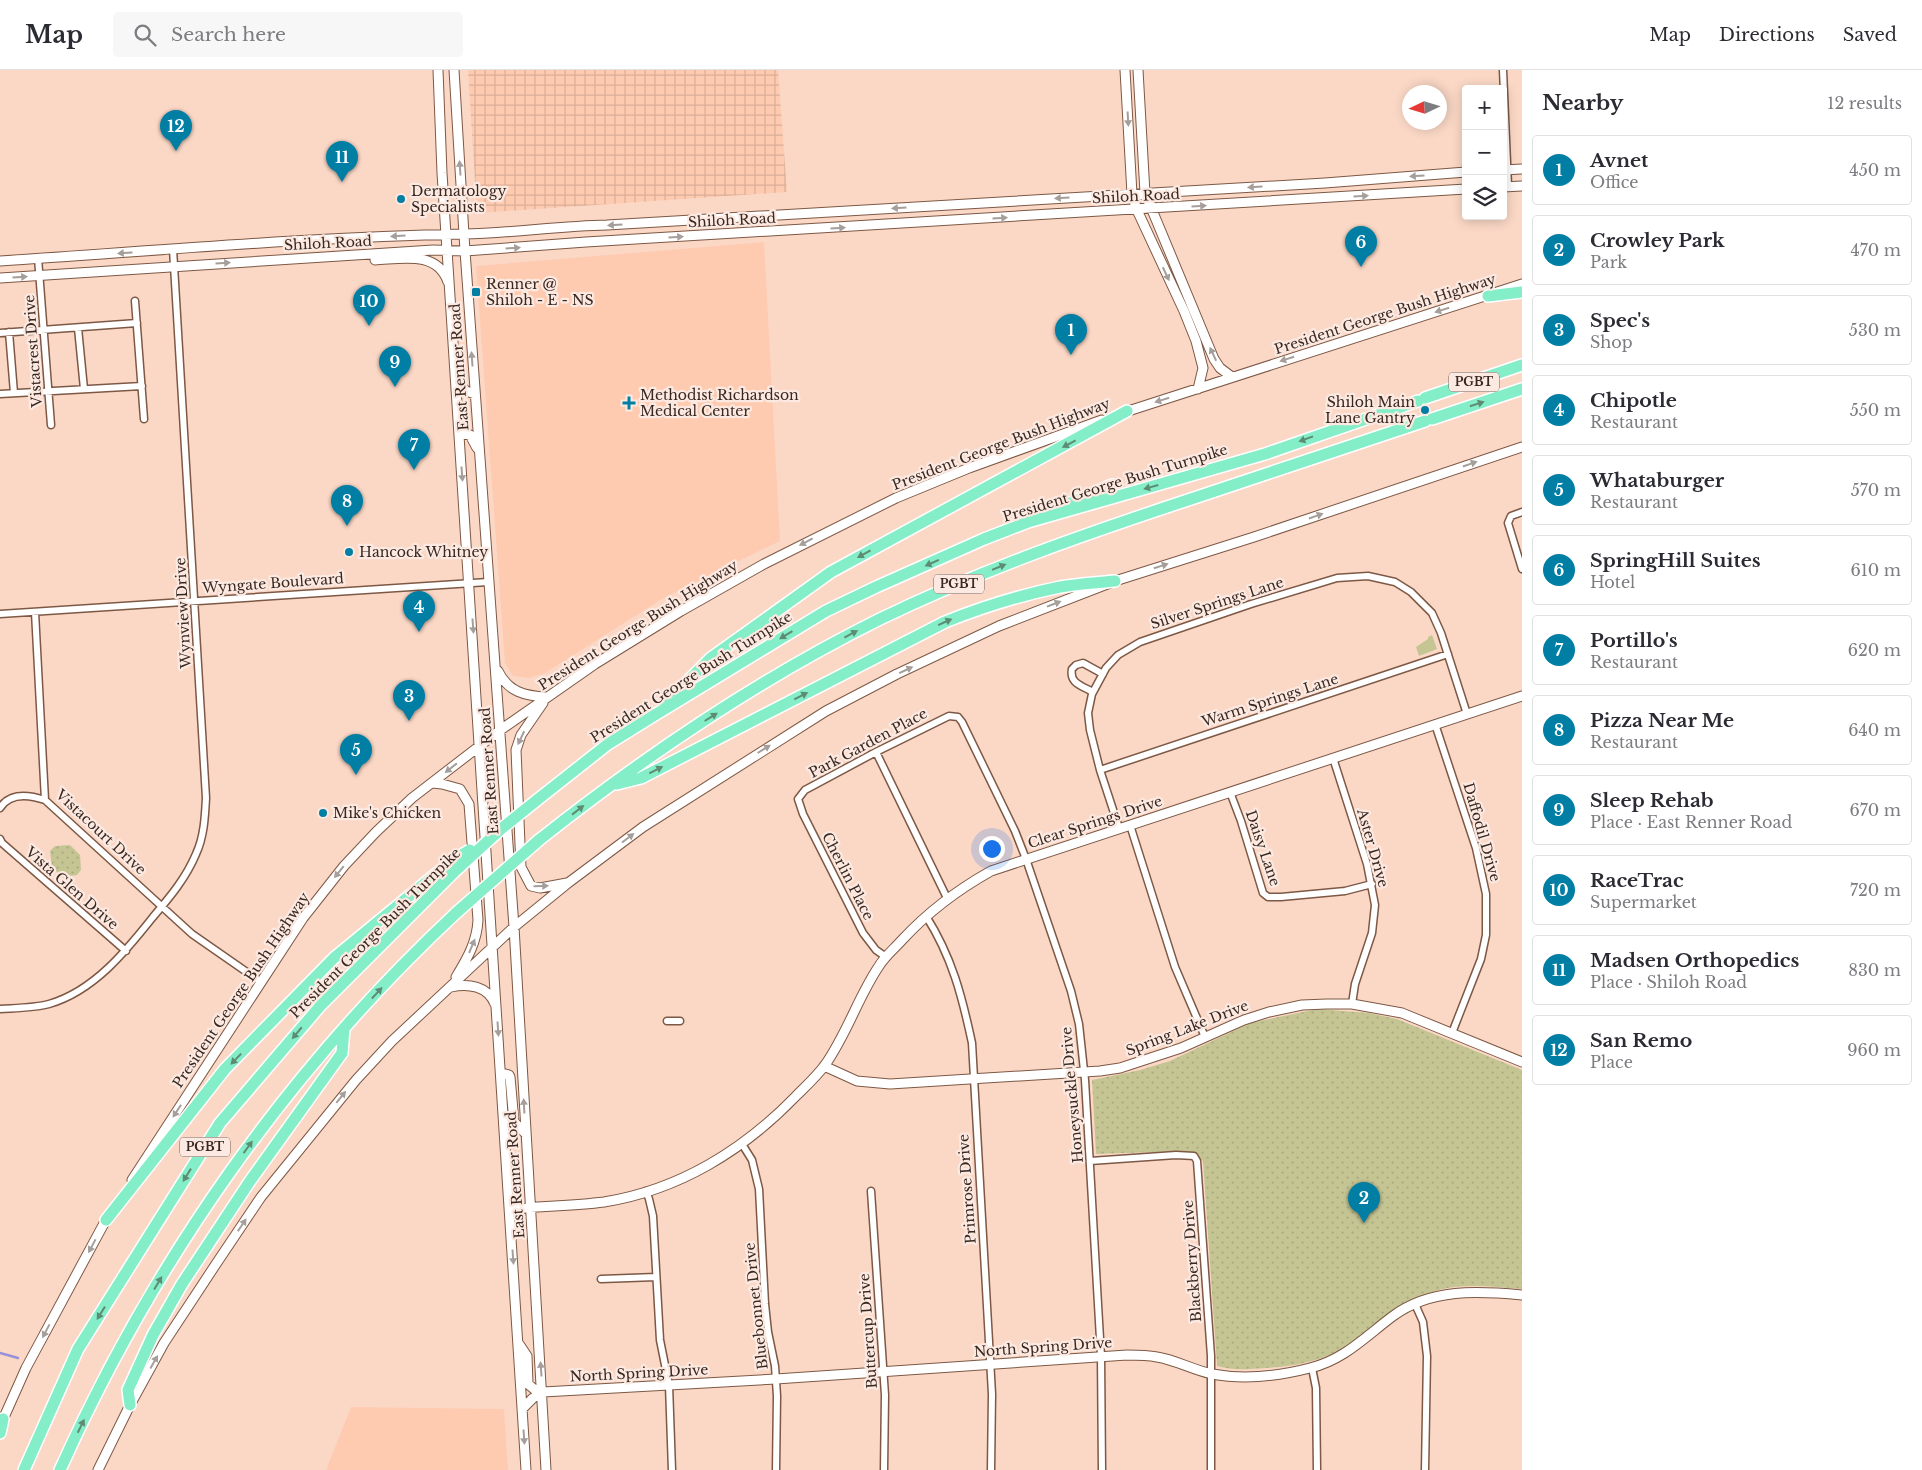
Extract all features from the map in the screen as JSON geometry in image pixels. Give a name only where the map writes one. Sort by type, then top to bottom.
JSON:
[{"type":"highway","points":[[1488,296],[1522,292]]},
{"type":"highway","name":"President George Bush Turnpike","points":[[24,1470],[78,1349],[220,1123],[321,1005],[453,867],[608,744],[826,611],[984,539],[1028,522],[1264,454],[1522,366]]},
{"type":"highway","name":"PGBT","points":[[60,1470],[116,1355],[148,1299],[216,1192],[264,1125],[344,1028],[407,961],[456,914],[539,840],[610,786],[692,728],[787,670],[857,631],[933,595],[1090,532],[1522,389]]},
{"type":"highway","points":[[653,716],[711,658],[831,572],[1078,439],[1126,411]]},
{"type":"highway","points":[[1028,522],[1112,485]]},
{"type":"highway","points":[[610,786],[641,778],[945,622],[1029,594],[1062,587],[1114,581]]},
{"type":"highway","points":[[106,1220],[225,1069],[334,958],[453,867]]},
{"type":"highway","points":[[130,1405],[128,1390],[158,1327],[216,1231],[342,1053],[344,1028]]},
{"type":"highway","points":[[0,1432],[2,1423]]},
{"type":"main road","name":"East Renner Road","points":[[438,70],[447,251],[481,746],[526,1470]]},
{"type":"main road","name":"East Renner Road","points":[[454,70],[488,582],[496,667],[514,927],[546,1470]]},
{"type":"main road","points":[[1125,70],[1132,194],[1136,210],[1181,307],[1201,357],[1202,368],[1198,389]]},
{"type":"main road","points":[[1138,70],[1145,193],[1214,359],[1220,368],[1232,376]]},
{"type":"main road","points":[[1507,169],[1522,168]]},
{"type":"main road","name":"Shiloh Road","points":[[0,261],[308,241],[446,233],[464,234],[1325,183],[1462,172]]},
{"type":"main road","points":[[1325,183],[1325,198]]},
{"type":"main road","points":[[1507,187],[1522,186]]},
{"type":"main road","name":"Shiloh Road","points":[[0,278],[1462,189]]},
{"type":"main road","points":[[785,231],[788,215]]},
{"type":"main road","points":[[584,226],[586,242]]},
{"type":"main road","points":[[308,241],[309,258]]},
{"type":"main road","points":[[348,256],[357,260],[425,258],[437,265],[446,275],[450,287]]},
{"type":"main road","name":"President George Bush Highway","points":[[2,1423],[26,1368],[106,1220],[303,918],[344,866],[376,832],[412,798],[499,731],[596,664],[681,611],[764,564],[896,498],[968,468],[1126,411],[1522,284]]},
{"type":"main road","points":[[1181,307],[1190,301]]},
{"type":"main road","points":[[456,381],[466,391],[475,394]]},
{"type":"main road","points":[[460,433],[470,435],[479,451]]},
{"type":"main road","points":[[98,1470],[130,1405],[164,1343],[261,1197],[356,1080],[392,1041],[514,927],[568,883],[643,827],[826,711],[897,674],[999,626],[1114,581],[1254,537],[1522,447]]},
{"type":"main road","points":[[496,667],[502,679],[509,687],[529,696],[547,697]]},
{"type":"main road","name":"Clear Springs Drive","points":[[510,1208],[604,1202],[646,1192],[695,1174],[742,1144],[785,1107],[824,1066],[850,1022],[878,966],[886,957],[926,916],[947,898],[963,886],[991,871],[1522,696]]},
{"type":"main road","points":[[547,697],[521,735],[516,750],[521,867],[532,886],[540,888],[568,883]]},
{"type":"main road","points":[[432,783],[460,789],[469,804],[477,934],[464,964],[449,988]]},
{"type":"main road","points":[[449,988],[460,985],[484,990],[493,998],[497,1007]]},
{"type":"main road","name":"Spring Lake Drive","points":[[824,1066],[843,1076],[874,1084],[1084,1073],[1120,1068],[1138,1063],[1181,1048],[1244,1020],[1269,1012],[1302,1005],[1352,1004],[1402,1014],[1522,1062]]},
{"type":"main road","points":[[501,1073],[509,1074],[514,1122],[526,1134]]},
{"type":"main road","name":"North Spring Drive","points":[[542,1392],[884,1372],[1127,1355],[1158,1357],[1211,1374],[1251,1377],[1286,1374],[1327,1363],[1349,1351],[1395,1315],[1415,1304],[1446,1294],[1470,1292],[1522,1295]]},
{"type":"main road","points":[[518,1343],[527,1356],[528,1384],[542,1392]]},
{"type":"main road","points":[[522,1409],[542,1392]]},
{"type":"street","points":[[1502,70],[1504,130]]},
{"type":"street","name":"Wynview Drive","points":[[0,1009],[49,1004],[70,995],[93,981],[126,951],[185,876],[197,854],[204,828],[206,798],[196,601],[174,250]]},
{"type":"street","name":"Vistacrest Drive","points":[[38,258],[51,425]]},
{"type":"street","points":[[135,301],[144,419]]},
{"type":"street","points":[[0,333],[137,323]]},
{"type":"street","points":[[78,328],[84,390]]},
{"type":"street","points":[[9,332],[14,393]]},
{"type":"street","points":[[0,394],[142,386]]},
{"type":"street","points":[[1522,512],[1510,516],[1508,520],[1522,569]]},
{"type":"street","name":"Silver Springs Lane","points":[[1120,828],[1100,770],[1090,730],[1088,713],[1093,692],[1103,674],[1118,656],[1140,642],[1251,604],[1337,578],[1350,576],[1368,576],[1395,582],[1411,592],[1432,613],[1442,633],[1467,714]]},
{"type":"street","name":"Wyngate Boulevard","points":[[0,614],[488,582]]},
{"type":"street","name":"Vistacourt Drive","points":[[35,612],[45,800],[192,934],[261,982]]},
{"type":"street","name":"Warm Springs Lane","points":[[1100,770],[1448,654]]},
{"type":"street","points":[[1093,692],[1075,683],[1071,675],[1072,670],[1076,665],[1083,664],[1103,674]]},
{"type":"street","name":"Park Garden Place","points":[[798,799],[806,790],[876,752],[936,721],[954,715]]},
{"type":"street","name":"Honeysuckle Drive","points":[[954,715],[962,722],[1015,831],[1075,1006],[1084,1073],[1090,1161],[1101,1356],[1102,1470]]},
{"type":"street","name":"Daffodil Drive","points":[[1435,724],[1476,848],[1486,894],[1486,935],[1481,959],[1452,1033]]},
{"type":"street","points":[[876,752],[947,898]]},
{"type":"street","name":"Aster Drive","points":[[1333,758],[1367,864],[1372,884],[1375,917],[1355,984],[1352,1004]]},
{"type":"street","name":"Daisy Lane","points":[[1230,792],[1241,820],[1263,893],[1268,897],[1345,891],[1372,884]]},
{"type":"street","points":[[0,808],[10,799],[20,796],[32,796],[45,800]]},
{"type":"street","name":"Cherlin Place","points":[[798,799],[803,814],[857,922],[876,950],[886,957]]},
{"type":"street","points":[[1130,825],[1175,968],[1205,1037]]},
{"type":"street","name":"Vista Glen Drive","points":[[1,841],[126,951]]},
{"type":"street","name":"Primrose Drive","points":[[926,916],[950,960],[972,1043],[992,1394],[991,1470]]},
{"type":"street","points":[[667,1021],[680,1021]]},
{"type":"street","name":"Bluebonnet Drive","points":[[742,1144],[752,1160],[759,1189],[766,1304],[776,1378],[776,1470]]},
{"type":"street","name":"Blackberry Drive","points":[[1090,1161],[1176,1155],[1194,1156],[1197,1161],[1211,1374],[1210,1470]]},
{"type":"street","name":"Buttercup Drive","points":[[871,1191],[884,1372],[884,1470]]},
{"type":"street","points":[[646,1192],[653,1216],[660,1340],[669,1385],[672,1470]]},
{"type":"street","points":[[601,1279],[656,1277]]},
{"type":"street","points":[[1415,1304],[1423,1322],[1427,1356],[1425,1470]]},
{"type":"street","points":[[1312,1368],[1316,1388],[1317,1470]]},
{"type":"shaded area","points":[[468,70],[778,70],[787,192],[477,213]]},
{"type":"shaded area","name":"Methodist Richardson Medical Center","points":[[764,242],[780,541],[662,599],[545,673],[529,678],[513,676],[505,663],[476,266]]},
{"type":"shaded area","points":[[351,1407],[504,1409],[508,1470],[326,1470]]},
{"type":"green space","points":[[1432,635],[1437,649],[1419,656],[1416,647]]},
{"type":"green space","points":[[70,845],[80,855],[81,870],[77,875],[62,877],[52,867],[50,851],[55,846]]},
{"type":"green space","points":[[1317,1009],[1369,1013],[1397,1019],[1522,1070],[1522,1289],[1470,1286],[1439,1290],[1413,1300],[1395,1310],[1379,1320],[1345,1348],[1313,1361],[1278,1367],[1241,1369],[1217,1366],[1203,1161],[1186,1151],[1096,1154],[1092,1080],[1140,1070],[1170,1061],[1250,1023]]},
{"type":"waterway","points":[[0,1353],[18,1358]]},
{"type":"place","name":"San Remo","points":[[176,151]]},
{"type":"place","name":"Madsen Orthopedics","points":[[342,182]]},
{"type":"place","name":"Dermatology Specialists","points":[[401,199]]},
{"type":"place","name":"SpringHill Suites","points":[[1361,267]]},
{"type":"place","name":"Renner @ Shiloh - E - NS","points":[[476,292]]},
{"type":"place","name":"RaceTrac","points":[[369,326]]},
{"type":"place","name":"Avnet","points":[[1071,355]]},
{"type":"place","name":"Sleep Rehab","points":[[395,387]]},
{"type":"place","name":"Methodist Richardson Medical Center","points":[[629,403]]},
{"type":"place","name":"Shiloh Main Lane Gantry","points":[[1425,410]]},
{"type":"place","name":"Portillo's","points":[[414,470]]},
{"type":"place","name":"Pizza Near Me","points":[[347,526]]},
{"type":"place","name":"Hancock Whitney","points":[[349,552]]},
{"type":"place","name":"Chipotle","points":[[419,632]]},
{"type":"place","name":"Spec's","points":[[409,721]]},
{"type":"place","name":"Whataburger","points":[[356,775]]},
{"type":"place","name":"Mike's Chicken","points":[[323,813]]},
{"type":"place","name":"Crowley Park","points":[[1364,1223]]}]
